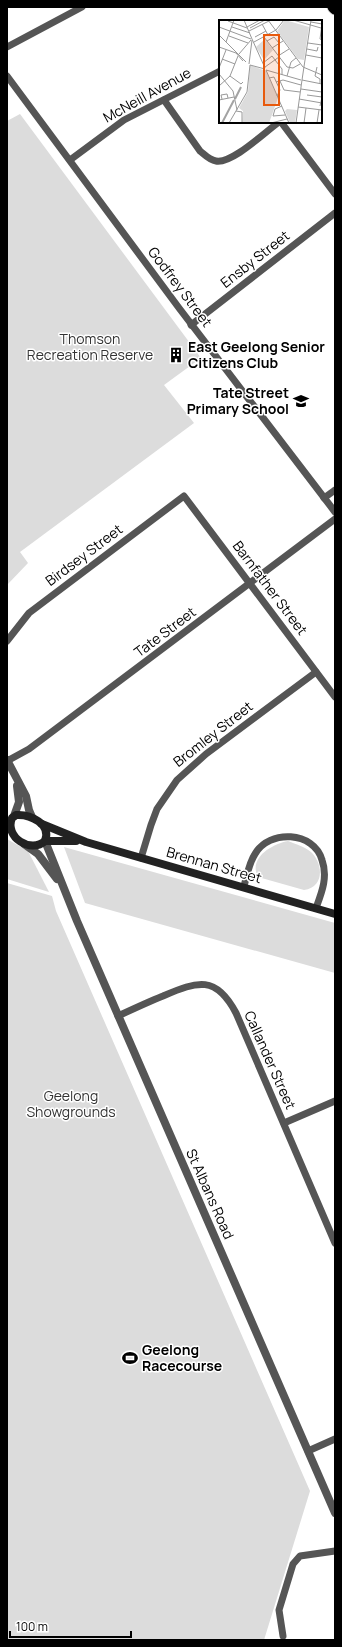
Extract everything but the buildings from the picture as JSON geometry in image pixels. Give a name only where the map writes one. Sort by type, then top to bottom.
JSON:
[{"type":"main road","points":[[7,833],[20,841],[37,846],[45,841],[46,832],[42,824],[32,817],[23,815],[11,816],[10,831],[20,841]]},
{"type":"main road","name":"Brennan Street","points":[[42,824],[86,842],[244,886],[335,914]]},
{"type":"main road","name":"Brennan Street","points":[[45,841],[86,842]]},
{"type":"street","points":[[7,47],[73,9],[82,7]]},
{"type":"street","name":"McNeill Avenue","points":[[70,160],[112,128],[219,72]]},
{"type":"street","name":"Godfrey Street","points":[[7,76],[191,325],[335,512]]},
{"type":"street","points":[[164,100],[200,151],[214,161],[221,161],[232,157],[279,123]]},
{"type":"street","points":[[281,123],[335,194]]},
{"type":"street","name":"Ensby Street","points":[[191,325],[335,213]]},
{"type":"street","points":[[324,498],[335,490]]},
{"type":"street","name":"Barnfather Street","points":[[184,496],[335,697]]},
{"type":"street","name":"Birdsey Street","points":[[7,642],[29,613],[184,496]]},
{"type":"street","name":"Tate Street","points":[[7,760],[29,749],[251,584],[335,519]]},
{"type":"street","name":"Bromley Street","points":[[141,858],[150,825],[157,809],[176,780],[206,754],[316,672]]},
{"type":"street","points":[[7,760],[26,796],[29,812],[32,817]]},
{"type":"street","points":[[11,816],[20,799],[16,778]]},
{"type":"street","points":[[244,886],[250,864],[255,853],[261,846],[277,838],[294,836],[309,843],[322,858],[324,882],[316,908]]},
{"type":"street","name":"St Albans Road","points":[[20,841],[38,854],[62,886]]},
{"type":"street","name":"St Albans Road","points":[[45,841],[62,886],[118,1016],[335,1513]]},
{"type":"street","name":"Callander Street","points":[[118,1016],[190,984],[214,987],[228,999],[236,1013],[335,1243]]},
{"type":"street","points":[[284,1123],[335,1101]]},
{"type":"street","points":[[308,1451],[335,1439]]},
{"type":"street","points":[[283,1636],[279,1610],[292,1564],[300,1556],[335,1551]]},
{"type":"green space","name":"Thomson Recreation Reserve","points":[[20,114],[201,358],[164,385],[194,423],[20,552],[28,563],[7,585],[7,121]]},
{"type":"green space","points":[[7,839],[28,851],[49,892],[7,879]]},
{"type":"green space","points":[[288,841],[311,852],[318,862],[320,868],[319,880],[311,888],[304,890],[258,877],[256,864],[263,853],[275,845]]},
{"type":"green space","points":[[64,847],[335,923],[335,973],[85,903]]},
{"type":"green space","name":"Geelong Racecourse","points":[[7,883],[52,896],[56,911],[310,1491],[264,1640],[7,1640]]},
{"type":"place","name":"East Geelong Senior Citizens Club","points":[[176,355]]},
{"type":"place","name":"Tate Street Primary School","points":[[301,401]]},
{"type":"place","name":"Geelong Racecourse","points":[[130,1358]]},
{"type":"park label","name":"Geelong Showgrounds","points":[[71,1104]]}]
